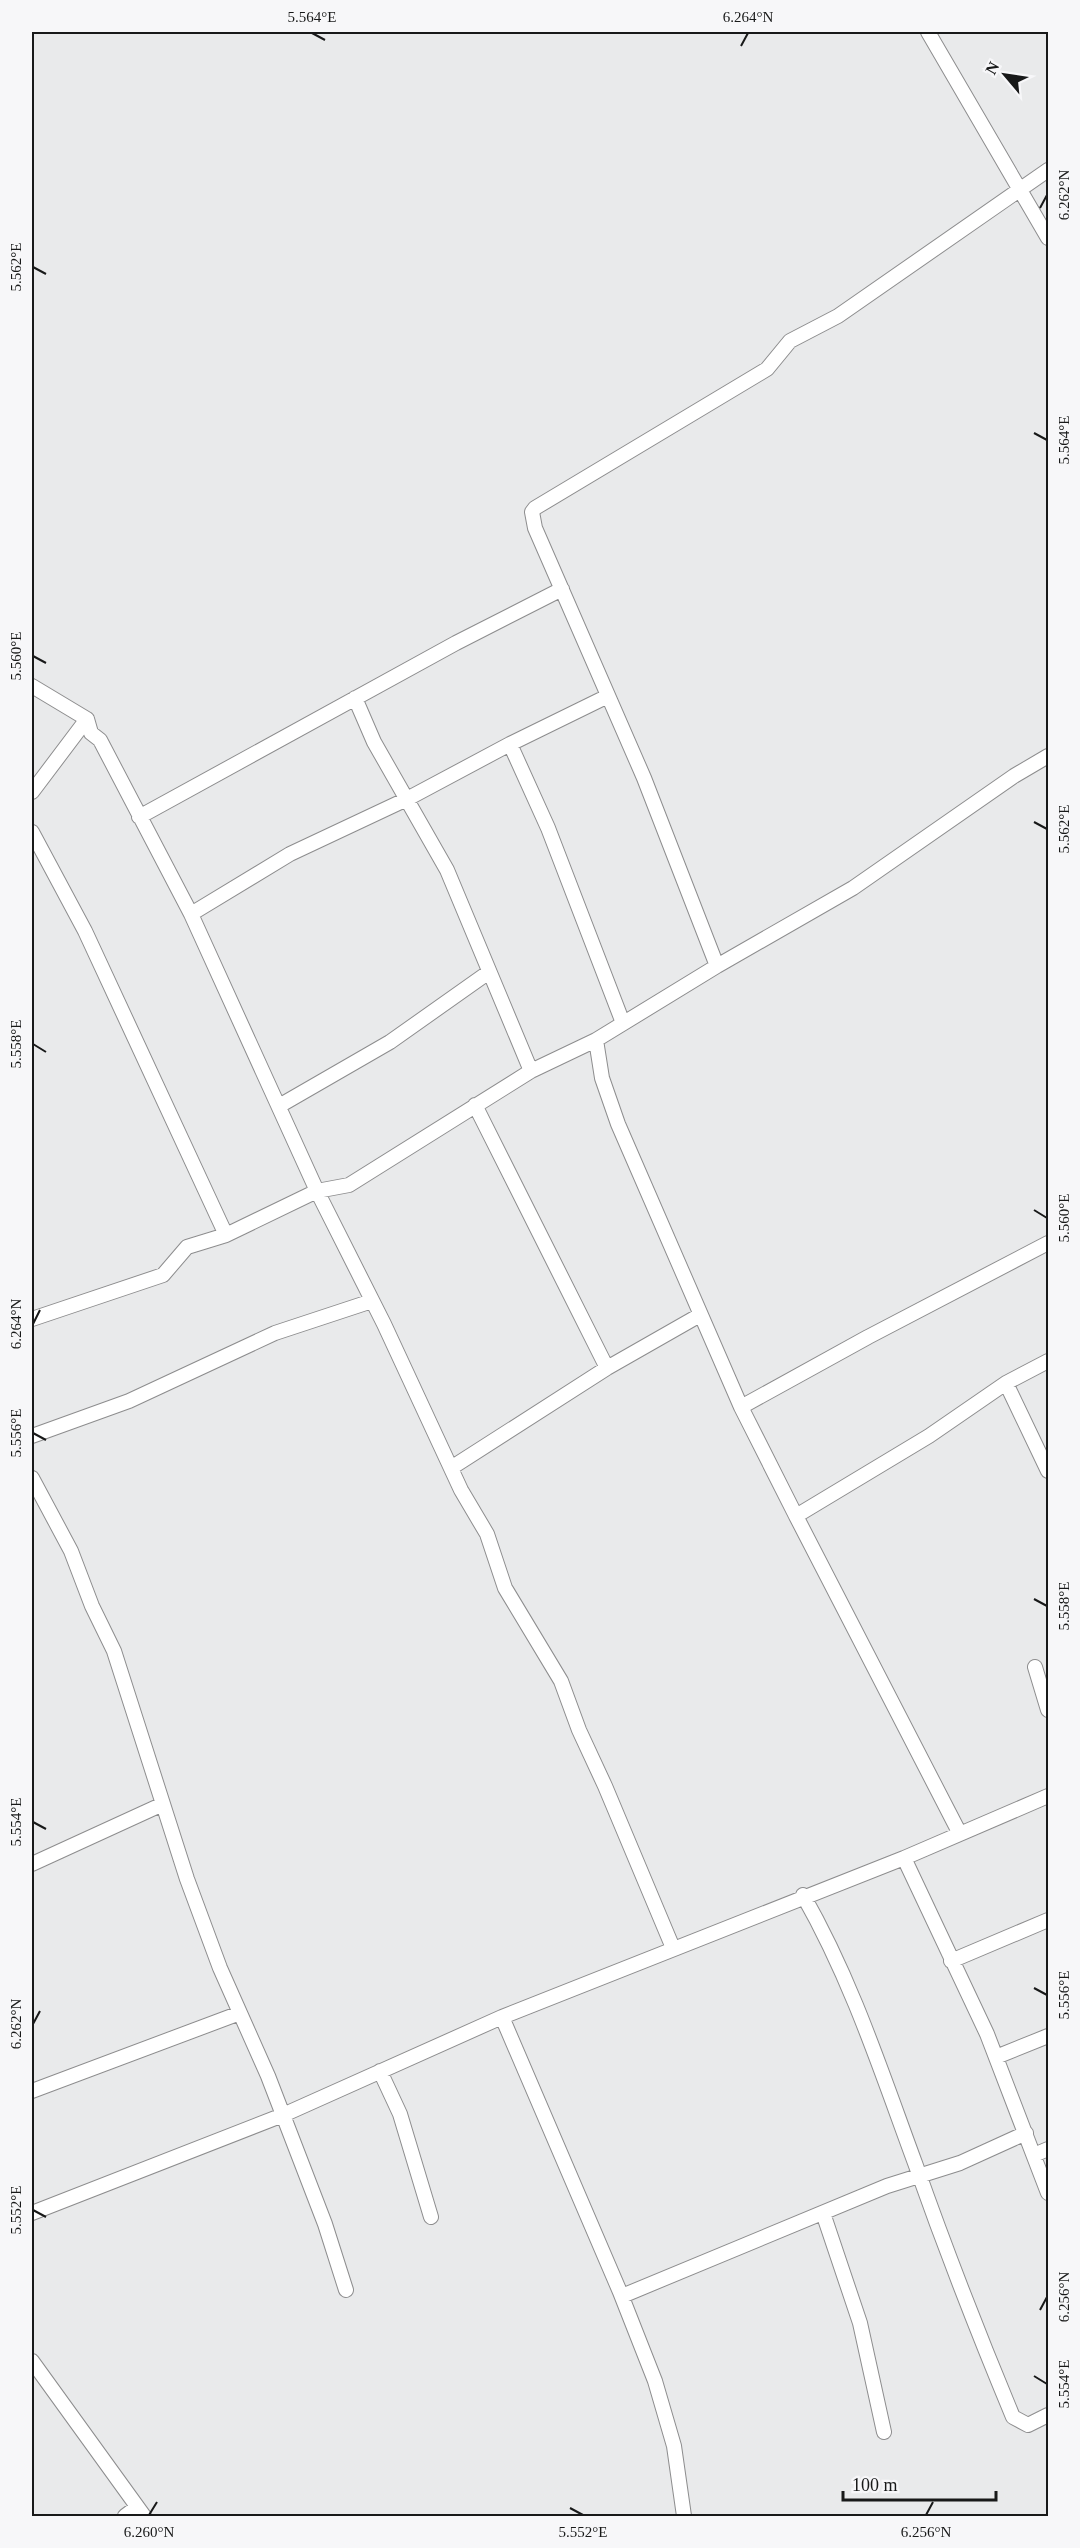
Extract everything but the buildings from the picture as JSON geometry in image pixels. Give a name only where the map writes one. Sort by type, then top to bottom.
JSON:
[{"type":"street","points":[[928,32],[1048,238]]},
{"type":"street","points":[[717,966],[644,778],[532,519],[535,508],[767,369],[790,341],[838,316],[1048,170]]},
{"type":"street","points":[[139,817],[355,698],[562,589]]},
{"type":"street","points":[[32,686],[87,719],[91,734],[100,740],[191,914],[317,1191],[451,1468],[487,1534],[505,1588],[561,1681],[579,1730],[673,1948]]},
{"type":"street","points":[[191,914],[290,854],[407,799],[510,744],[609,696]]},
{"type":"street","points":[[355,698],[374,742],[447,870],[531,1071]]},
{"type":"street","points":[[32,792],[87,719]]},
{"type":"street","points":[[510,744],[548,828],[623,1023]]},
{"type":"street","points":[[32,1319],[163,1275],[188,1247],[226,1235],[317,1191],[349,1185],[531,1071],[596,1040],[717,966],[853,888],[1014,776],[1048,756]]},
{"type":"street","points":[[32,832],[85,931],[226,1235]]},
{"type":"street","points":[[279,1106],[390,1042],[489,972]]},
{"type":"street","points":[[596,1040],[602,1077],[618,1124],[741,1407],[959,1833]]},
{"type":"street","points":[[476,1106],[607,1368]]},
{"type":"street","points":[[741,1407],[868,1337],[1048,1243]]},
{"type":"street","points":[[32,1436],[129,1401],[275,1333],[372,1301]]},
{"type":"street","points":[[451,1468],[607,1368],[700,1315]]},
{"type":"street","points":[[796,1516],[929,1436],[1006,1383],[1048,1361]]},
{"type":"street","points":[[1006,1383],[1048,1471]]},
{"type":"street","points":[[32,1478],[71,1551],[92,1606],[114,1651],[187,1879],[220,1968],[283,2115],[325,2224],[346,2290]]},
{"type":"street","points":[[1035,1667],[1048,1710]]},
{"type":"street","points":[[32,2213],[283,2115],[502,2017],[804,1895],[904,1858],[1048,1796]]},
{"type":"street","points":[[32,1864],[163,1804]]},
{"type":"street","points":[[904,1858],[996,2057],[1048,2193]]},
{"type":"street","points":[[804,1895],[832,1946],[862,2014],[919,2174],[1013,2417],[1028,2426],[1048,2415]]},
{"type":"street","points":[[951,1961],[1048,1920]]},
{"type":"street","points":[[32,2091],[240,2013]]},
{"type":"street","points":[[502,2017],[622,2296],[655,2381],[674,2446],[684,2517]]},
{"type":"street","points":[[996,2057],[1048,2036]]},
{"type":"street","points":[[380,2071],[400,2114],[431,2217]]},
{"type":"street","points":[[622,2296],[919,2174],[960,2163],[1026,2133]]},
{"type":"street","points":[[1034,2155],[1048,2149]]},
{"type":"street","points":[[823,2213],[860,2323],[884,2432]]},
{"type":"street","points":[[32,2361],[140,2512],[125,2517]]}]
